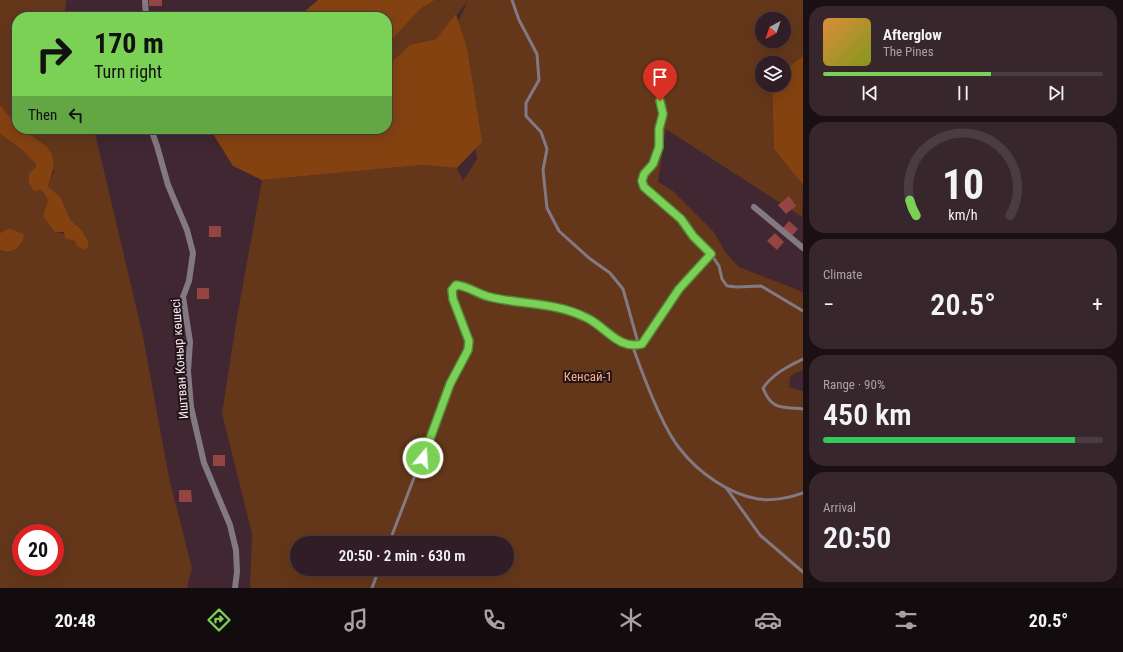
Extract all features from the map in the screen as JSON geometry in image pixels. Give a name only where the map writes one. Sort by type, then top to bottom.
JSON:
[{"type":"street","points":[[145,0],[146,12]]},
{"type":"street","name":"Иштван Коныр көшесі","points":[[153,134],[158,146],[168,185],[187,230],[193,253],[189,281],[183,298],[190,342],[188,372],[191,407],[204,463],[230,525],[236,550],[237,572],[235,588]]},
{"type":"street","points":[[754,208],[803,248]]},
{"type":"lane","points":[[512,0],[519,20],[537,54],[538,80],[526,103],[526,116],[541,132],[547,149],[543,170],[547,208],[559,231],[589,258],[610,273],[623,289],[637,339],[634,350],[640,368],[662,418],[679,448],[697,467],[727,488],[758,499],[792,497],[803,493]]},
{"type":"lane","points":[[660,101],[663,114],[659,129],[659,147],[653,164],[644,174],[642,181],[644,187],[681,219],[693,236],[711,254],[719,266],[722,279],[727,286],[761,286],[803,311]]},
{"type":"lane","points":[[392,536],[450,384],[468,350],[469,341],[467,334],[453,299],[452,290],[456,285],[464,286],[488,296],[571,310],[593,321],[623,344],[635,345],[642,344],[679,289],[711,254]]},
{"type":"lane","points":[[803,359],[790,365],[769,379],[763,388],[767,400],[778,407],[803,409]]},
{"type":"lane","points":[[727,488],[760,535],[803,572]]},
{"type":"lane","points":[[372,588],[376,576]]},
{"type":"green space","points":[[0,0],[66,0],[65,12],[12,12],[12,118],[0,105]]},
{"type":"green space","name":"Кенсай-1","points":[[435,0],[803,0],[803,57],[791,66],[791,56],[755,56],[755,92],[772,92],[774,149],[803,185],[802,217],[666,129],[658,182],[673,191],[713,231],[726,253],[739,267],[803,292],[803,370],[790,377],[789,387],[803,391],[803,588],[250,588],[252,534],[222,413],[237,317],[262,180],[422,165],[457,168],[463,181],[477,159],[469,108],[450,39],[468,1],[436,39],[410,45],[392,61],[392,40],[420,9]]},
{"type":"green space","points":[[0,134],[21,149],[36,164],[40,190],[44,193],[48,200],[48,217],[55,232],[68,235],[88,247],[88,241],[81,229],[71,221],[61,198],[48,186],[54,172],[44,144],[28,134],[95,134],[143,336],[169,478],[192,568],[187,588],[0,588],[0,250],[4,252],[24,234],[9,228],[0,233]]},
{"type":"shaded area","points":[[318,0],[435,0],[420,9],[392,40],[392,12],[304,12]]},
{"type":"shaded area","points":[[456,14],[467,48],[482,142],[457,168],[422,165],[262,180],[233,166],[213,134],[392,134],[392,61],[410,45],[436,39]]},
{"type":"shaded area","points":[[803,56],[803,185],[774,149],[772,92],[791,92],[791,65]]},
{"type":"shaded area","points":[[0,105],[12,118],[12,134],[30,134],[51,152],[53,157],[53,168],[48,186],[61,198],[71,221],[81,229],[88,241],[88,247],[85,250],[77,246],[75,241],[65,238],[64,232],[55,232],[43,216],[48,200],[44,193],[40,190],[34,191],[29,183],[29,174],[36,167],[36,164],[21,149],[0,134]]},
{"type":"shaded area","points":[[9,228],[24,234],[22,242],[13,250],[0,250],[0,233]]},
{"type":"building","points":[[149,0],[162,0],[162,6],[149,6]]},
{"type":"building","points":[[789,196],[796,206],[786,214],[778,205]]},
{"type":"building","points":[[789,221],[798,229],[791,237],[782,229]]},
{"type":"building","points":[[209,226],[221,226],[221,237],[209,237]]},
{"type":"building","points":[[775,233],[784,242],[777,250],[767,241]]},
{"type":"building","points":[[197,288],[209,288],[209,299],[197,299]]},
{"type":"building","points":[[213,455],[225,455],[225,466],[213,466]]},
{"type":"building","points":[[179,490],[191,490],[192,502],[179,502]]},
{"type":"route","points":[[423,458],[426,446],[444,403],[450,384],[468,350],[469,341],[465,327],[453,299],[452,290],[456,285],[464,286],[488,296],[571,310],[593,321],[623,344],[635,345],[642,344],[652,332],[668,304],[679,289],[698,270],[711,254],[693,236],[681,219],[649,193],[644,187],[642,181],[644,174],[653,164],[659,147],[659,129],[663,114],[660,101]]}]
